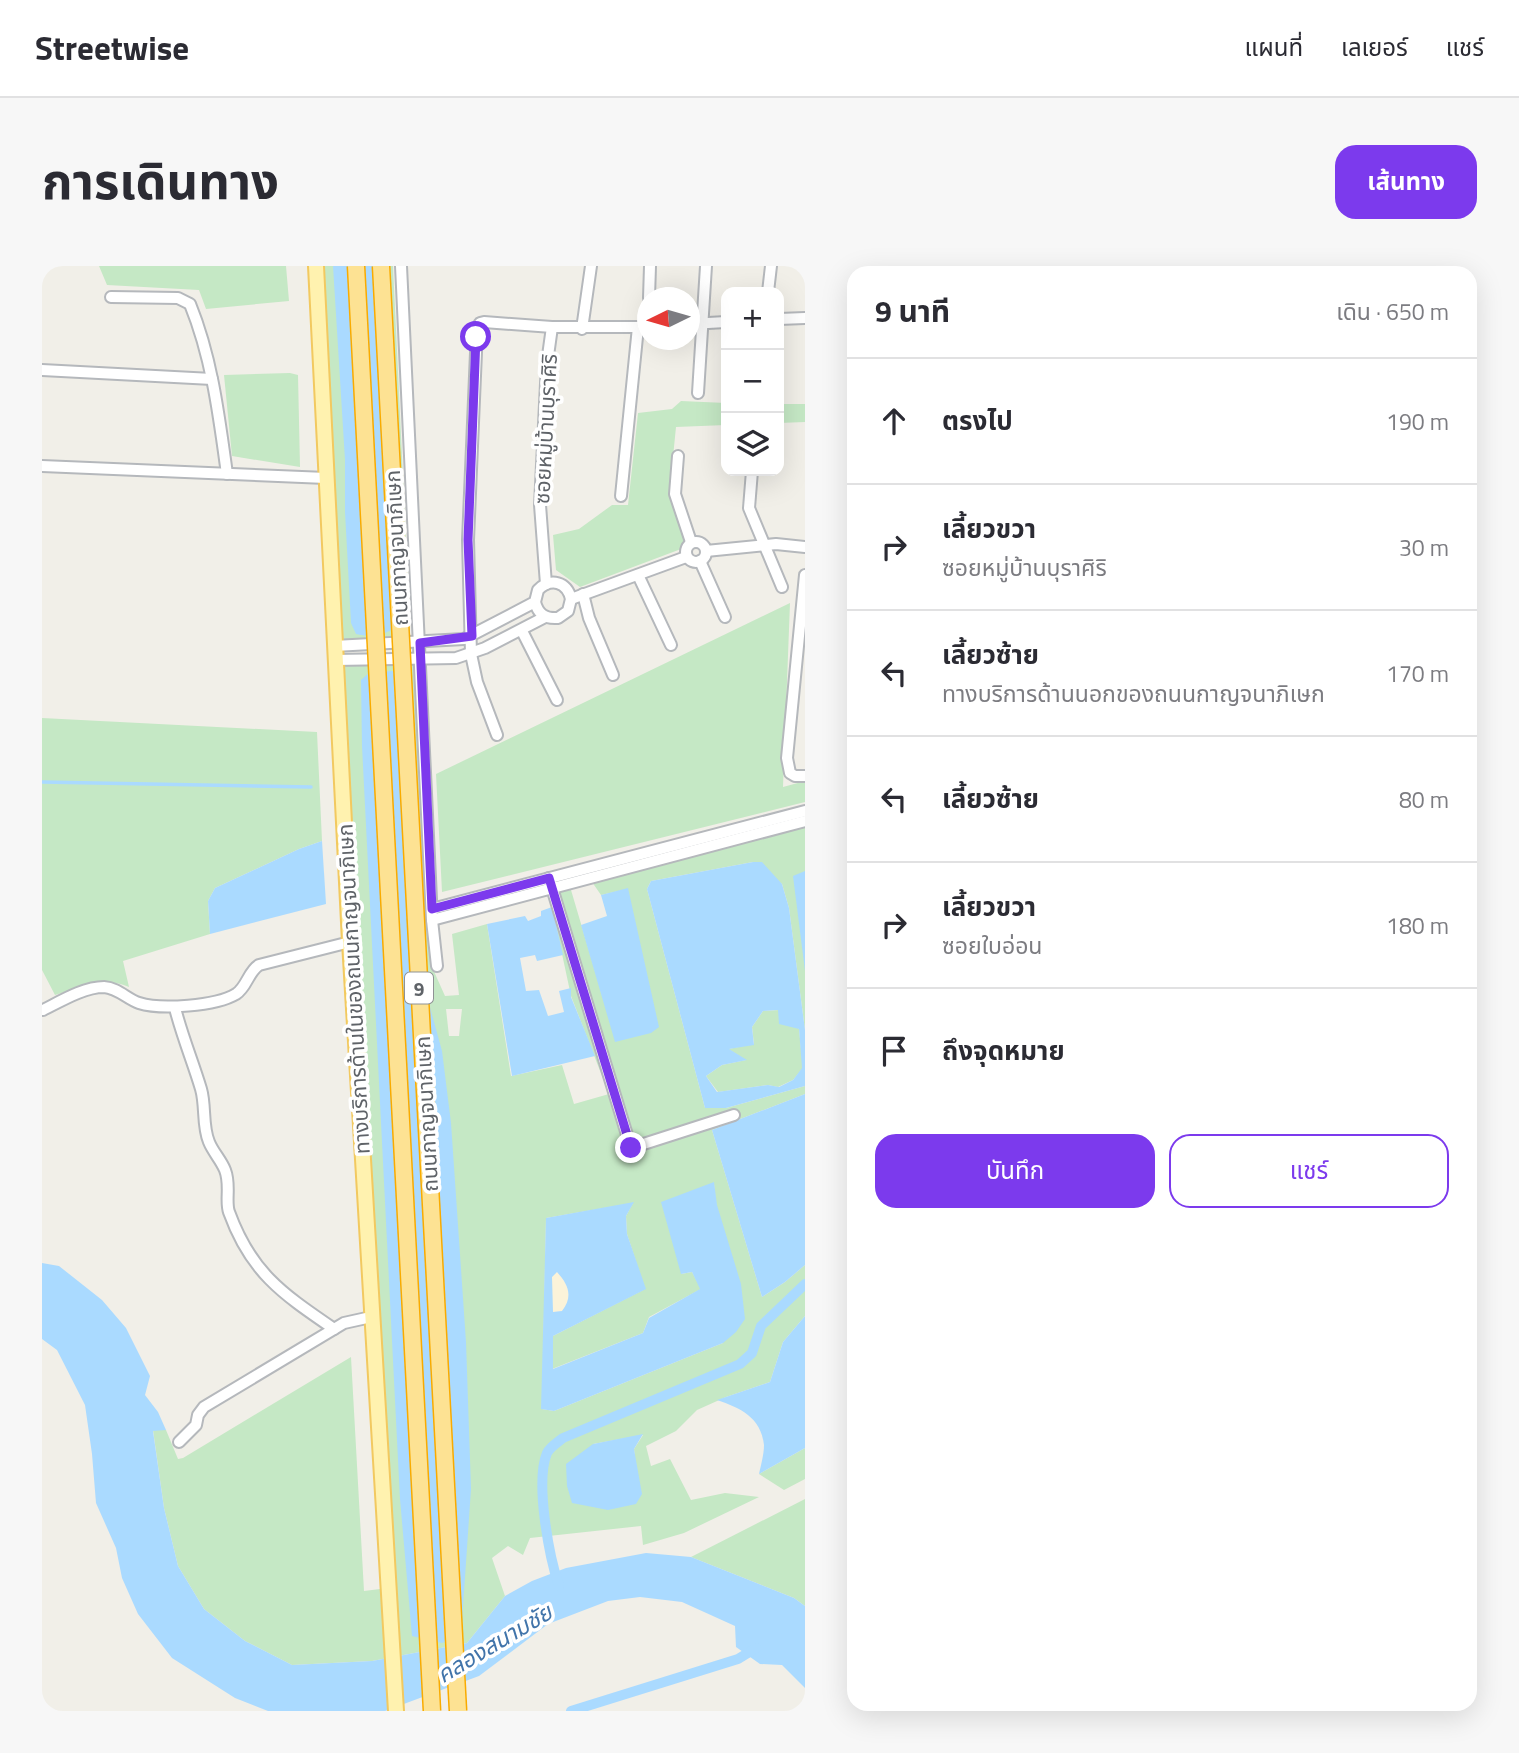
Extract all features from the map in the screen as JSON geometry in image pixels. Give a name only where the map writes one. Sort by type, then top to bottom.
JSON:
[{"type":"highway","name":"ถนนกาญจนาภิเษก","points":[[356,266],[432,1711]]},
{"type":"highway","name":"ถนนกาญจนาภิเษก","points":[[381,266],[458,1711]]},
{"type":"main road","name":"ทางบริการด้านในของถนนกาญจนาภิเษก","points":[[316,266],[334,653],[396,1711]]},
{"type":"street","points":[[401,266],[432,914],[437,966]]},
{"type":"street","points":[[582,328],[591,266]]},
{"type":"street","points":[[649,287],[650,266]]},
{"type":"street","points":[[698,393],[706,266]]},
{"type":"street","points":[[769,287],[771,266]]},
{"type":"street","points":[[111,298],[178,298],[190,304],[199,327],[212,379],[227,474]]},
{"type":"street","points":[[784,319],[805,318]]},
{"type":"street","points":[[497,735],[477,682],[471,654],[468,540],[477,329],[480,323],[484,322],[552,327]]},
{"type":"street","points":[[700,323],[721,322]]},
{"type":"street","name":"ซอยหมู่บ้านบุราศิริ","points":[[546,584],[540,505],[547,363],[552,327],[637,327]]},
{"type":"street","points":[[621,496],[640,350]]},
{"type":"street","points":[[42,370],[212,379]]},
{"type":"street","points":[[678,456],[675,494],[691,542]]},
{"type":"street","points":[[42,466],[326,478]]},
{"type":"street","points":[[751,476],[749,508],[782,587]]},
{"type":"street","points":[[691,542],[702,544],[703,556],[725,617]]},
{"type":"street","points":[[691,542],[686,549],[686,556],[692,562],[703,556],[764,545],[805,547]]},
{"type":"street","points":[[571,599],[686,556]]},
{"type":"street","points":[[638,575],[671,645]]},
{"type":"street","points":[[805,575],[787,758],[790,773],[805,776]]},
{"type":"street","points":[[555,582],[566,588],[571,606],[563,616],[551,619],[540,613],[535,602],[538,590],[546,584],[555,582]]},
{"type":"street","points":[[583,594],[589,618],[613,675]]},
{"type":"street","points":[[334,653],[472,636],[535,602]]},
{"type":"street","points":[[334,653],[456,657],[471,654],[522,631],[545,617]]},
{"type":"street","points":[[522,631],[556,700]]},
{"type":"street","points":[[685,848],[805,811]]},
{"type":"street","points":[[432,914],[685,848],[805,821]]},
{"type":"street","points":[[551,882],[589,1016],[631,1148],[734,1115]]},
{"type":"street","points":[[43,1010],[73,996],[102,987],[111,988],[138,1002],[175,1008],[235,995],[252,969],[266,962],[350,942]]},
{"type":"street","points":[[175,1008],[184,1044],[202,1091],[208,1141],[225,1168],[230,1190],[228,1208],[234,1224],[263,1274],[287,1297],[334,1329]]},
{"type":"street","points":[[179,1442],[196,1425],[198,1415],[205,1407],[348,1321],[371,1317]]},
{"type":"green space","points":[[99,266],[286,266],[289,301],[206,309],[199,290],[107,285]]},
{"type":"green space","points":[[322,266],[393,266],[410,632],[375,640],[340,639]]},
{"type":"green space","points":[[224,375],[298,375],[300,467],[232,456]]},
{"type":"green space","points":[[681,401],[721,403],[721,425],[676,427],[670,487],[684,539],[681,549],[580,587],[556,570],[553,535],[579,529],[612,505],[628,505],[638,413],[672,409]]},
{"type":"green space","points":[[784,404],[805,404],[805,422],[784,423]]},
{"type":"green space","points":[[790,603],[783,787],[805,781],[805,802],[442,892],[436,774]]},
{"type":"green space","points":[[352,663],[415,664],[420,815],[432,967],[445,996],[459,995],[452,934],[487,924],[511,1076],[562,1065],[574,1104],[609,1094],[571,996],[549,893],[571,890],[616,1042],[628,889],[601,895],[592,882],[805,825],[805,1030],[789,908],[782,884],[753,862],[651,881],[647,889],[705,1108],[726,1108],[805,1086],[805,1094],[712,1130],[762,1297],[805,1265],[805,1316],[783,1342],[770,1382],[697,1410],[676,1431],[646,1446],[651,1466],[670,1459],[691,1500],[725,1493],[759,1497],[684,1533],[643,1545],[641,1526],[530,1538],[523,1555],[508,1546],[492,1558],[505,1596],[467,1643],[372,1661],[292,1665],[245,1641],[204,1609],[178,1566],[164,1508],[153,1430],[166,1430],[178,1459],[183,1458],[351,1357],[364,1591],[380,1589],[393,1580],[375,1294],[343,668]],"holes":[[[446,1009],[462,1009],[459,1036],[449,1036]],[[714,1183],[723,1343],[554,1411],[542,1409],[546,1218],[633,1203],[626,1216],[627,1234],[645,1289],[553,1336],[552,1369],[643,1333],[649,1317],[701,1289],[692,1272],[681,1274]],[[643,1435],[634,1449],[636,1469],[593,1444]]]},
{"type":"green space","points":[[42,718],[317,732],[322,841],[215,888],[208,901],[210,934],[123,961],[129,987],[101,983],[55,995],[42,970]]},
{"type":"green space","points":[[779,1010],[799,1029],[803,1068],[793,1080],[778,1087],[768,1085],[718,1092],[706,1076],[722,1065],[746,1060],[728,1049],[754,1044],[752,1027],[763,1011]]},
{"type":"green space","points":[[805,1448],[805,1479],[784,1490],[759,1474]]},
{"type":"green space","points":[[805,1499],[805,1606],[794,1598],[691,1557]]},
{"type":"sand","points":[[557,1272],[567,1286],[569,1296],[562,1311],[552,1312],[552,1276]]},
{"type":"water","points":[[333,266],[386,266],[405,620],[377,635],[356,634],[351,623],[345,460]]},
{"type":"water","points":[[391,671],[412,674],[425,989],[442,1051],[451,1123],[466,1342],[471,1489],[461,1636],[442,1643],[412,1636],[400,1499],[362,746],[361,680],[369,673]]},
{"type":"water","points":[[322,841],[326,904],[210,934],[208,901],[215,888]]},
{"type":"water","points":[[762,862],[782,884],[789,908],[805,1030],[805,1086],[726,1108],[705,1108],[647,889],[651,881]],"holes":[[[778,1010],[779,1024],[799,1029],[802,1068],[793,1080],[779,1087],[768,1085],[717,1092],[706,1076],[722,1065],[747,1060],[729,1049],[754,1045],[752,1027],[763,1011]]]},
{"type":"water","points":[[805,871],[805,971],[793,876]]},
{"type":"water","points":[[628,888],[659,1027],[651,1033],[615,1042],[581,925],[607,916],[601,895]]},
{"type":"water","points":[[552,907],[563,955],[537,961],[535,955],[520,958],[526,991],[539,990],[548,1016],[564,1012],[559,991],[571,988],[571,997],[595,1056],[512,1076],[487,924],[525,916],[528,921],[541,916],[541,911]]},
{"type":"water","points":[[805,1094],[805,1265],[762,1297],[712,1130]]},
{"type":"water","points":[[714,1182],[717,1205],[741,1284],[745,1319],[736,1332],[723,1343],[554,1411],[541,1409],[546,1218],[634,1202],[626,1216],[627,1234],[646,1289],[553,1336],[553,1369],[643,1333],[649,1318],[700,1289],[692,1272],[681,1274],[661,1202]],"holes":[[[557,1272],[567,1286],[568,1301],[562,1311],[553,1312],[552,1277]]]},
{"type":"water","name":"คลองสนามชัย","points":[[42,1263],[59,1266],[102,1300],[126,1328],[150,1376],[145,1395],[158,1412],[166,1430],[153,1431],[164,1508],[178,1566],[204,1609],[245,1641],[292,1665],[372,1661],[467,1643],[505,1596],[532,1581],[566,1568],[646,1553],[691,1557],[794,1598],[805,1606],[805,1688],[782,1665],[760,1664],[736,1647],[735,1626],[682,1602],[640,1597],[608,1601],[548,1624],[479,1676],[385,1711],[268,1711],[235,1698],[172,1658],[138,1614],[122,1578],[116,1548],[96,1503],[85,1405],[57,1350],[42,1339]]},
{"type":"water","points":[[805,1316],[805,1448],[759,1474],[764,1445],[759,1427],[741,1410],[717,1400],[770,1382],[783,1342]]},
{"type":"water","points":[[643,1434],[634,1449],[642,1494],[636,1504],[608,1510],[572,1503],[567,1486],[566,1464],[593,1444]]},
{"type":"waterway","points":[[42,782],[311,787]]},
{"type":"waterway","points":[[559,1586],[551,1557],[543,1500],[542,1482],[548,1451],[563,1438],[740,1364],[752,1353],[761,1326],[805,1284]]},
{"type":"waterway","points":[[571,1711],[738,1659],[756,1648]]},
{"type":"route","points":[[476,337],[468,540],[472,636],[420,643],[432,909],[549,878],[631,1148]]}]
